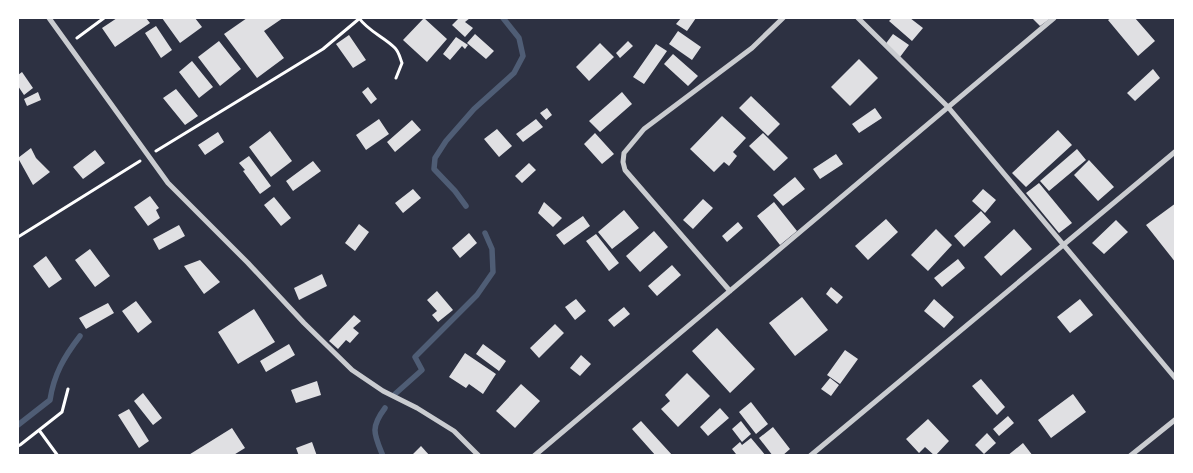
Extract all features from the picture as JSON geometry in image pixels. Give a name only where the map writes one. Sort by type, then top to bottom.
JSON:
[{"type":"street","points":[[49,18],[168,183],[248,263],[304,324],[352,370],[383,391],[417,408],[454,431],[479,456]]},
{"type":"street","points":[[730,291],[625,170],[623,162],[624,153],[644,129],[752,48],[783,18]]},
{"type":"street","points":[[858,18],[948,107],[1176,379]]},
{"type":"street","points":[[534,456],[1054,18]]},
{"type":"street","points":[[810,456],[1176,151]]},
{"type":"street","points":[[1130,456],[1176,419]]},
{"type":"path","points":[[68,44],[104,18]]},
{"type":"path","points":[[18,237],[323,49],[359,18],[378,36],[396,49],[402,63],[396,78]]},
{"type":"path","points":[[18,446],[62,412],[68,389]]},
{"type":"path","points":[[39,430],[58,456]]},
{"type":"building","points":[[117,18],[146,18],[150,23],[115,47],[102,28]]},
{"type":"building","points":[[162,18],[195,18],[202,27],[180,43]]},
{"type":"building","points":[[247,18],[283,18],[264,31],[284,58],[257,78],[224,34]]},
{"type":"building","points":[[424,18],[447,39],[427,62],[403,40]]},
{"type":"building","points":[[459,18],[470,18],[465,22],[473,28],[465,37],[452,25]]},
{"type":"building","points":[[681,18],[696,18],[687,31],[676,24]]},
{"type":"building","points":[[892,18],[910,18],[923,28],[912,41],[889,21]]},
{"type":"building","points":[[1032,18],[1051,18],[1040,26]]},
{"type":"building","points":[[1111,18],[1135,18],[1155,41],[1138,56],[1108,20]]},
{"type":"building","points":[[156,26],[172,50],[161,58],[145,33]]},
{"type":"building","points":[[678,31],[701,47],[692,60],[669,44]]},
{"type":"building","points":[[475,34],[494,51],[486,59],[467,43]]},
{"type":"building","points":[[893,34],[909,45],[900,57],[884,46]]},
{"type":"building","points":[[349,35],[366,60],[353,68],[336,44]]},
{"type":"building","points":[[456,37],[468,45],[465,49],[462,46],[450,60],[443,54]]},
{"type":"building","points":[[219,41],[241,69],[220,86],[198,57]]},
{"type":"building","points":[[628,41],[633,46],[620,58],[616,53]]},
{"type":"building","points":[[600,43],[614,57],[589,81],[576,67]]},
{"type":"building","points":[[656,44],[667,51],[644,84],[633,77]]},
{"type":"building","points":[[673,54],[698,76],[688,86],[664,64]]},
{"type":"building","points":[[859,59],[878,78],[850,106],[831,87]]},
{"type":"building","points":[[192,61],[213,87],[199,98],[179,72]]},
{"type":"building","points":[[1153,69],[1160,78],[1135,101],[1127,93]]},
{"type":"building","points":[[22,72],[33,88],[24,95],[18,86],[18,75]]},
{"type":"building","points":[[368,87],[377,99],[371,104],[362,92]]},
{"type":"building","points":[[176,89],[198,116],[185,125],[163,98]]},
{"type":"building","points":[[38,92],[41,100],[27,106],[24,99]]},
{"type":"building","points":[[622,92],[632,104],[600,132],[589,121]]},
{"type":"building","points":[[751,96],[780,124],[768,136],[739,108]]},
{"type":"building","points":[[547,108],[552,115],[546,120],[540,113]]},
{"type":"building","points":[[875,108],[882,118],[859,133],[852,124]]},
{"type":"building","points":[[722,116],[746,138],[733,152],[737,156],[729,166],[724,162],[714,172],[690,149]]},
{"type":"building","points":[[379,119],[389,134],[366,150],[356,135]]},
{"type":"building","points":[[536,119],[543,127],[523,142],[516,134]]},
{"type":"building","points":[[412,120],[421,130],[395,152],[387,142]]},
{"type":"building","points":[[497,129],[512,146],[499,157],[484,139]]},
{"type":"building","points":[[1058,130],[1072,145],[1026,187],[1012,173]]},
{"type":"building","points":[[270,131],[292,161],[271,177],[249,147]]},
{"type":"building","points":[[218,132],[224,142],[205,155],[198,145]]},
{"type":"building","points":[[595,133],[614,154],[602,164],[584,144]]},
{"type":"building","points":[[763,133],[788,158],[774,171],[749,146]]},
{"type":"building","points":[[31,148],[36,158],[50,172],[33,185],[18,158]]},
{"type":"building","points":[[1077,149],[1086,160],[1049,191],[1040,181]]},
{"type":"building","points":[[95,150],[105,163],[83,179],[73,167]]},
{"type":"building","points":[[836,154],[843,164],[820,179],[813,169]]},
{"type":"building","points":[[249,156],[271,186],[260,194],[239,163]]},
{"type":"building","points":[[1089,160],[1114,187],[1098,201],[1074,175]]},
{"type":"building","points":[[313,161],[321,171],[293,191],[286,181]]},
{"type":"building","points":[[529,163],[536,170],[522,183],[515,176]]},
{"type":"building","points":[[795,177],[805,189],[783,206],[773,195]]},
{"type":"building","points":[[1039,183],[1072,223],[1059,233],[1026,193]]},
{"type":"building","points":[[413,189],[421,198],[403,213],[395,203]]},
{"type":"building","points":[[983,189],[996,200],[985,213],[972,201]]},
{"type":"building","points":[[150,196],[159,208],[156,210],[160,218],[148,226],[134,207]]},
{"type":"building","points":[[274,197],[291,218],[281,226],[264,205]]},
{"type":"building","points":[[703,199],[713,208],[693,229],[683,220]]},
{"type":"building","points":[[544,202],[562,218],[553,227],[538,213]]},
{"type":"building","points":[[774,202],[797,231],[780,245],[757,216]]},
{"type":"building","points":[[1176,203],[1176,240],[1174,241],[1176,243],[1176,263],[1146,225]]},
{"type":"building","points":[[624,210],[639,228],[612,249],[598,232]]},
{"type":"building","points":[[981,211],[991,222],[964,247],[954,236]]},
{"type":"building","points":[[583,216],[590,226],[564,245],[556,235]]},
{"type":"building","points":[[886,219],[898,232],[868,260],[855,246]]},
{"type":"building","points":[[1116,220],[1128,232],[1104,254],[1092,243]]},
{"type":"building","points":[[738,222],[743,228],[727,242],[722,236]]},
{"type":"building","points":[[359,224],[369,232],[355,251],[345,243]]},
{"type":"building","points":[[179,225],[185,236],[159,250],[153,239]]},
{"type":"building","points":[[936,229],[952,245],[928,271],[911,255]]},
{"type":"building","points":[[1014,229],[1032,249],[1001,276],[984,257]]},
{"type":"building","points":[[654,231],[668,247],[640,272],[626,256]]},
{"type":"building","points":[[469,233],[477,243],[460,258],[452,248]]},
{"type":"building","points":[[596,234],[619,263],[609,271],[586,241]]},
{"type":"building","points":[[90,249],[110,276],[95,287],[75,260]]},
{"type":"building","points":[[46,256],[62,279],[49,288],[33,266]]},
{"type":"building","points":[[958,259],[965,268],[942,287],[934,278]]},
{"type":"building","points":[[200,260],[220,282],[204,294],[184,266]]},
{"type":"building","points":[[672,265],[681,275],[657,296],[648,286]]},
{"type":"building","points":[[322,274],[327,286],[299,300],[294,288]]},
{"type":"building","points":[[831,287],[843,297],[837,304],[826,294]]},
{"type":"building","points":[[437,291],[453,310],[438,322],[432,315],[437,311],[427,300]]},
{"type":"building","points":[[802,297],[828,330],[795,356],[769,323]]},
{"type":"building","points":[[576,299],[586,311],[575,320],[565,307]]},
{"type":"building","points":[[934,299],[954,317],[944,328],[924,311]]},
{"type":"building","points":[[1080,299],[1093,315],[1070,333],[1057,317]]},
{"type":"building","points":[[136,301],[152,322],[138,333],[122,311]]},
{"type":"building","points":[[108,303],[114,313],[86,329],[79,318]]},
{"type":"building","points":[[624,307],[630,314],[614,327],[608,320]]},
{"type":"building","points":[[254,309],[275,342],[238,364],[218,332]]},
{"type":"building","points":[[354,315],[361,321],[353,328],[359,333],[350,343],[346,340],[338,349],[329,341]]},
{"type":"building","points":[[555,324],[564,333],[539,358],[530,348]]},
{"type":"building","points":[[717,328],[755,369],[730,393],[692,351]]},
{"type":"building","points":[[289,344],[295,355],[266,372],[260,361]]},
{"type":"building","points":[[483,344],[506,361],[499,371],[476,354]]},
{"type":"building","points":[[845,350],[858,359],[840,384],[827,375]]},
{"type":"building","points":[[465,353],[496,374],[483,394],[469,384],[466,388],[449,377]]},
{"type":"building","points":[[581,355],[591,364],[580,376],[570,368]]},
{"type":"building","points":[[687,373],[710,396],[678,427],[661,409],[670,401],[665,395]]},
{"type":"building","points":[[830,378],[839,385],[831,396],[821,389]]},
{"type":"building","points":[[981,379],[1005,407],[997,415],[972,386]]},
{"type":"building","points":[[317,381],[321,395],[296,403],[291,390]]},
{"type":"building","points":[[521,384],[540,401],[515,428],[496,411]]},
{"type":"building","points":[[143,393],[162,418],[153,425],[134,401]]},
{"type":"building","points":[[1073,394],[1086,412],[1051,438],[1038,420]]},
{"type":"building","points":[[751,402],[768,424],[756,434],[739,412]]},
{"type":"building","points":[[720,408],[729,418],[708,436],[700,427]]},
{"type":"building","points":[[129,409],[149,441],[139,448],[118,415]]},
{"type":"building","points":[[1008,416],[1014,423],[999,436],[993,429]]},
{"type":"building","points":[[928,419],[949,441],[935,456],[925,447],[919,453],[906,439]]},
{"type":"building","points":[[641,421],[673,456],[656,456],[632,429]]},
{"type":"building","points":[[741,421],[751,434],[742,442],[732,429]]},
{"type":"building","points":[[773,427],[790,449],[782,456],[773,456],[759,438]]},
{"type":"building","points":[[232,428],[245,448],[232,456],[187,456]]},
{"type":"building","points":[[987,433],[996,443],[984,454],[975,445]]},
{"type":"building","points":[[751,438],[766,456],[734,456],[736,454],[732,449],[740,442],[742,445]]},
{"type":"building","points":[[312,442],[317,456],[299,456],[296,448]]},
{"type":"building","points":[[1023,443],[1033,456],[1007,456]]},
{"type":"building","points":[[421,446],[430,456],[411,456]]},
{"type":"waterway","points":[[466,206],[434,169],[435,158],[446,141],[474,109],[514,73],[523,56],[519,38],[503,18]]},
{"type":"waterway","points":[[395,394],[422,370],[415,357],[477,295],[493,272],[492,249],[485,233]]},
{"type":"waterway","points":[[18,425],[50,400],[54,382],[61,366],[80,336]]},
{"type":"waterway","points":[[383,456],[377,442],[375,426],[385,408]]}]
